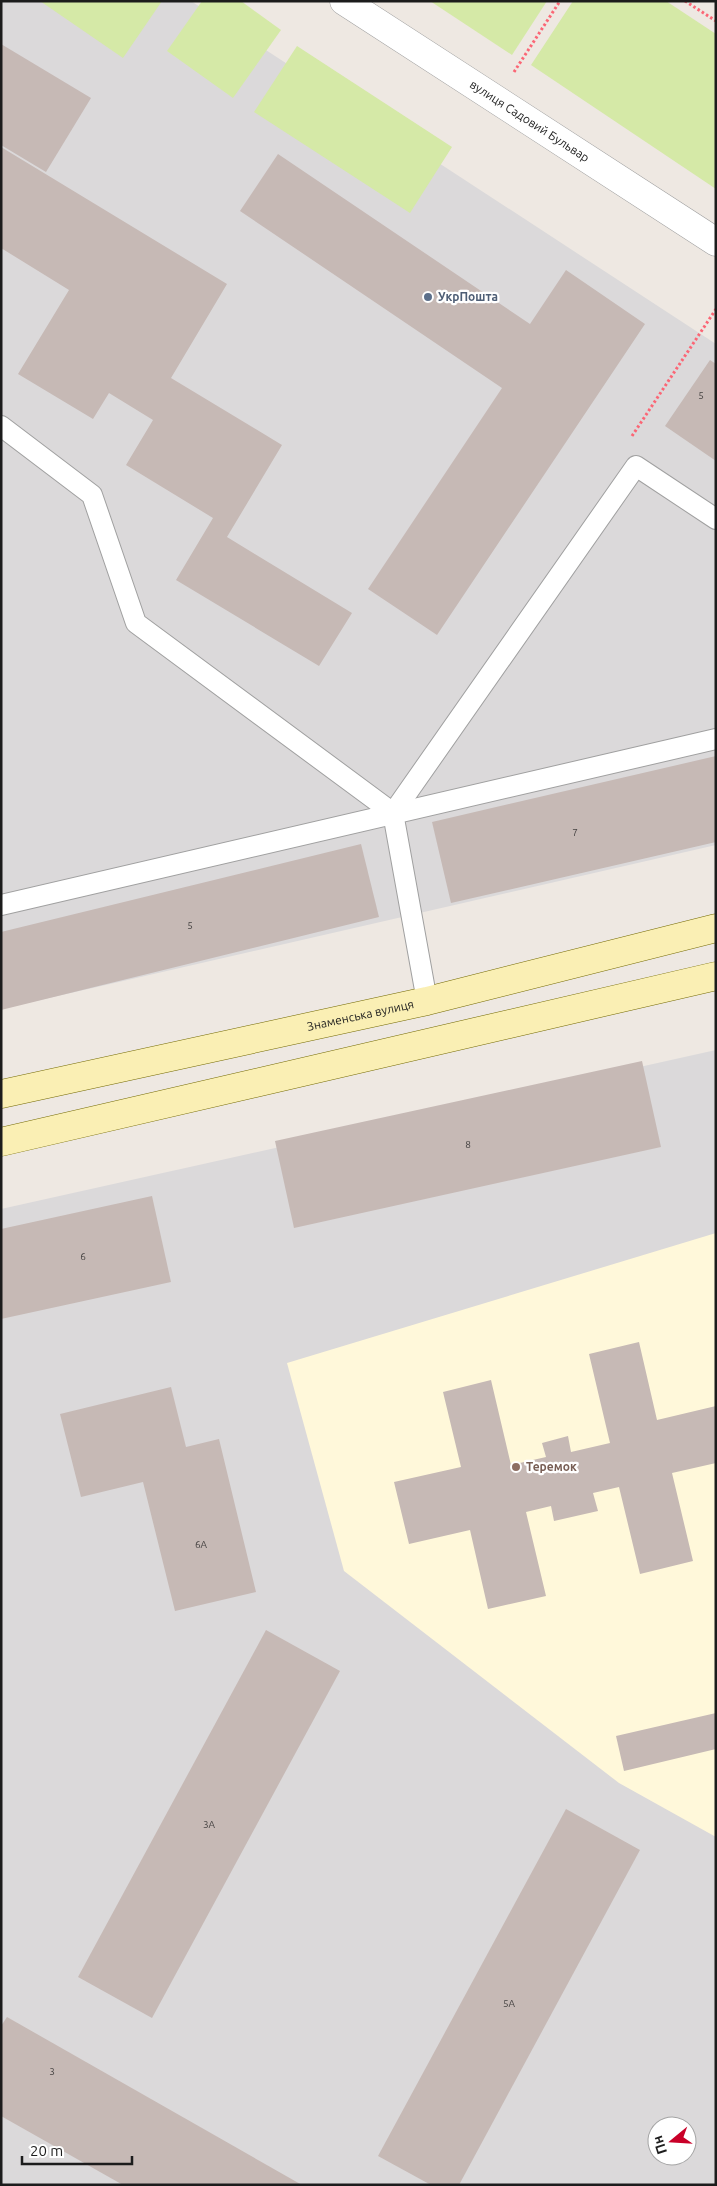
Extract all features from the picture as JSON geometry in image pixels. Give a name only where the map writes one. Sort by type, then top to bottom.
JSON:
[{"type":"main road","name":"Знаменська вулиця","points":[[1,1094],[427,1001],[716,928]]},
{"type":"main road","points":[[1,1142],[716,976]]},
{"type":"street","name":"вулиця Садовий Бульвар","points":[[344,1],[716,242]]},
{"type":"lane","points":[[1,426],[92,495],[136,623],[393,813],[427,1001]]},
{"type":"lane","points":[[393,813],[636,466],[716,519]]},
{"type":"lane","points":[[1,905],[716,739]]},
{"type":"path","points":[[496,99],[560,1]]},
{"type":"path","points":[[685,1],[716,21]]},
{"type":"path","points":[[636,466],[631,437],[716,309]]},
{"type":"shaded area","points":[[1,1],[191,1],[716,344],[716,845],[1,1009]]},
{"type":"shaded area","points":[[716,1050],[716,2185],[1,2185],[1,1209]]},
{"type":"shaded area","name":"Теремок","points":[[716,1233],[716,1837],[619,1783],[344,1571],[287,1363]]},
{"type":"green space","points":[[40,1],[162,1],[123,58]]},
{"type":"green space","points":[[202,1],[241,1],[281,30],[233,98],[167,51]]},
{"type":"green space","points":[[430,1],[547,1],[512,55]]},
{"type":"green space","points":[[573,1],[666,1],[716,34],[716,189],[531,65]]},
{"type":"green space","points":[[297,46],[452,147],[410,213],[254,112]]},
{"type":"building","points":[[1,44],[91,98],[46,172],[1,145]]},
{"type":"building","points":[[1,147],[227,284],[171,378],[282,445],[227,537],[352,613],[319,666],[176,580],[213,518],[126,465],[153,420],[109,393],[93,419],[18,374],[69,290],[1,248]]},
{"type":"building","name":"УкрПошта","points":[[278,154],[530,324],[566,270],[645,324],[437,635],[368,589],[502,388],[240,211]]},
{"type":"building","points":[[710,360],[716,364],[716,461],[665,426]]},
{"type":"building","points":[[716,756],[716,842],[451,903],[432,822]]},
{"type":"building","points":[[361,844],[379,917],[1,1010],[1,932]]},
{"type":"building","points":[[642,1061],[661,1147],[294,1228],[275,1141]]},
{"type":"building","points":[[152,1196],[171,1282],[1,1319],[1,1229]]},
{"type":"building","points":[[639,1342],[657,1420],[716,1406],[716,1463],[672,1473],[693,1561],[640,1574],[619,1487],[593,1493],[598,1511],[554,1521],[551,1506],[526,1512],[546,1596],[488,1609],[470,1530],[409,1544],[394,1482],[461,1467],[443,1392],[491,1380],[511,1465],[546,1457],[542,1443],[568,1436],[571,1452],[610,1443],[589,1354]]},
{"type":"building","points":[[171,1387],[186,1447],[219,1439],[256,1592],[175,1611],[143,1482],[81,1497],[60,1414]]},
{"type":"building","points":[[266,1630],[340,1671],[152,2018],[78,1977]]},
{"type":"building","points":[[716,1713],[716,1749],[624,1771],[616,1736]]},
{"type":"building","points":[[566,1809],[640,1850],[459,2185],[431,2185],[378,2156]]},
{"type":"building","points":[[7,2017],[302,2185],[123,2185],[1,2116],[1,2026]]},
{"type":"place","name":"УкрПошта","points":[[428,297]]},
{"type":"place","name":"Теремок","points":[[516,1467]]}]
